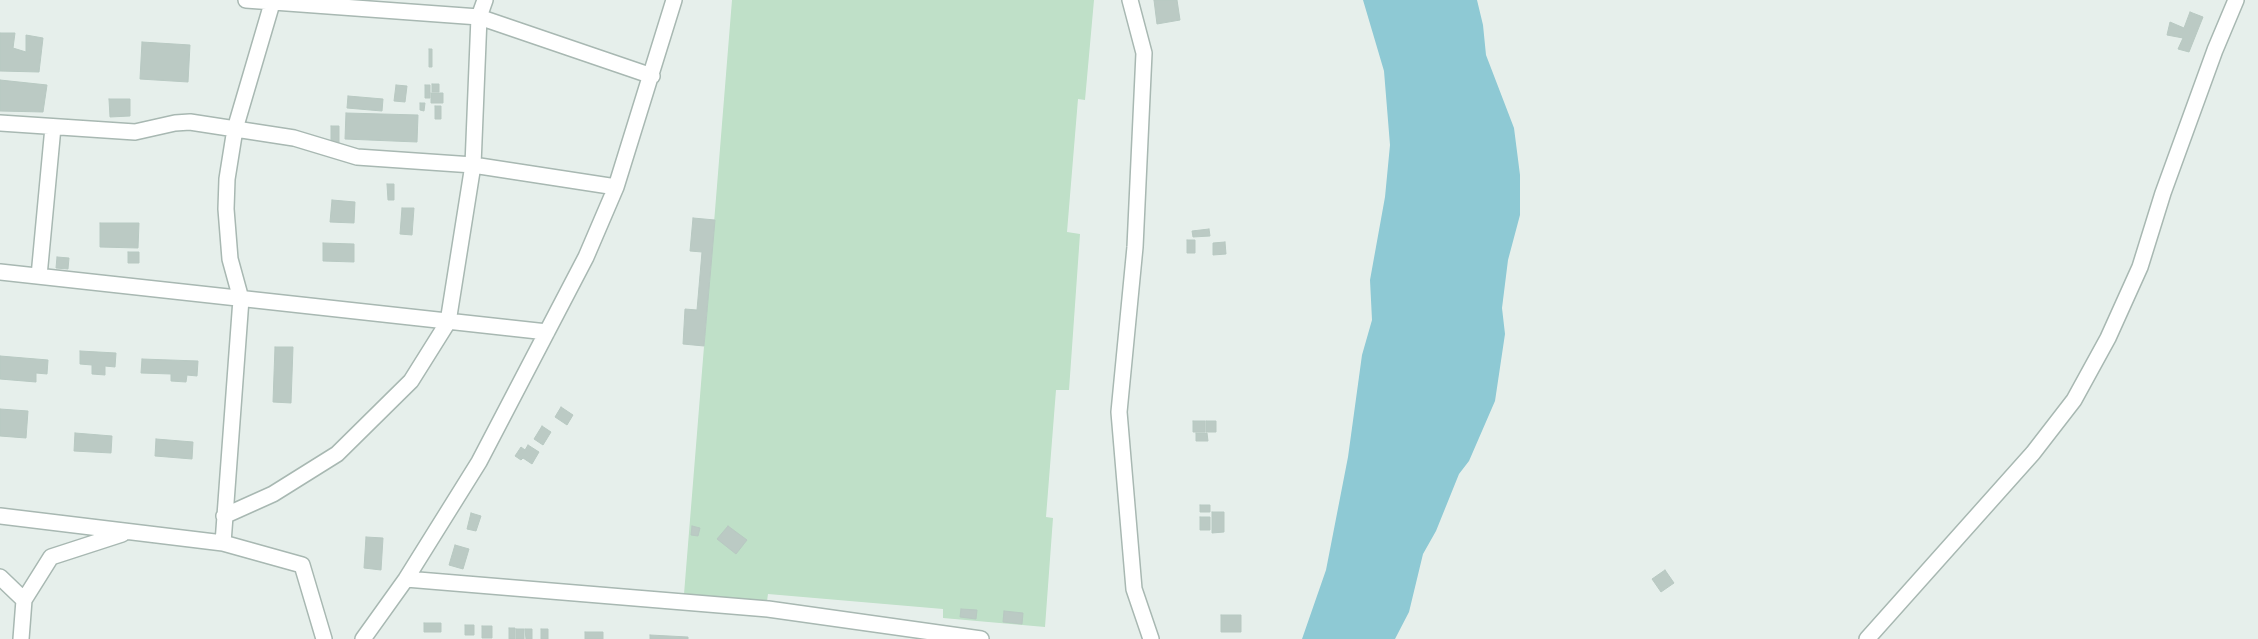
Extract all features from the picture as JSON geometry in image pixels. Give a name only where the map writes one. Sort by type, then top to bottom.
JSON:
[{"type":"street","points":[[246,0],[479,17],[652,76]]},
{"type":"street","points":[[224,516],[273,494],[337,454],[411,381],[448,322],[473,165],[479,17],[485,0]]},
{"type":"street","points":[[363,639],[406,579],[479,462],[586,257],[616,187],[652,76],[674,0]]},
{"type":"street","points":[[1130,0],[1144,53],[1136,247],[1119,412],[1134,589],[1151,639]]},
{"type":"street","points":[[1867,639],[2033,453],[2074,400],[2108,338],[2140,267],[2163,194],[2211,59],[2236,0]]},
{"type":"street","points":[[223,543],[240,299],[230,259],[226,209],[227,179],[235,129],[272,1]]},
{"type":"street","points":[[0,123],[135,132],[175,123],[190,122],[294,138],[358,157],[473,165],[616,187]]},
{"type":"street","points":[[39,276],[53,127]]},
{"type":"street","points":[[0,272],[547,332]]},
{"type":"street","points":[[0,516],[223,543],[302,565],[324,639]]},
{"type":"street","points":[[21,639],[24,600],[51,557],[129,532]]},
{"type":"street","points":[[0,577],[24,600]]},
{"type":"street","points":[[406,579],[768,608],[981,639]]},
{"type":"green space","points":[[732,0],[1094,0],[1085,100],[1078,99],[1067,232],[1080,234],[1069,390],[1056,390],[1046,517],[1053,518],[1045,627],[943,618],[943,609],[768,594],[767,601],[684,594]]},
{"type":"water","points":[[1363,0],[1477,0],[1483,25],[1486,55],[1514,128],[1520,175],[1520,215],[1508,260],[1502,308],[1505,334],[1495,401],[1469,461],[1459,474],[1436,531],[1423,554],[1409,612],[1395,639],[1302,639],[1326,570],[1348,457],[1362,355],[1372,320],[1370,280],[1385,197],[1390,145],[1384,71]]},
{"type":"building","points":[[1154,0],[1177,0],[1180,20],[1157,24]]},
{"type":"building","points":[[2190,12],[2203,17],[2189,52],[2178,49],[2183,38],[2167,35],[2170,22],[2184,28]]},
{"type":"building","points":[[0,33],[15,33],[13,48],[26,52],[26,35],[43,38],[39,72],[0,71]]},
{"type":"building","points":[[142,42],[190,45],[188,82],[140,79]]},
{"type":"building","points":[[429,49],[432,49],[432,67],[429,67]]},
{"type":"building","points":[[0,80],[47,85],[43,112],[0,111]]},
{"type":"building","points":[[432,84],[439,84],[439,92],[432,92]]},
{"type":"building","points":[[396,85],[407,86],[405,102],[394,101]]},
{"type":"building","points":[[425,85],[430,85],[430,98],[425,98]]},
{"type":"building","points":[[431,93],[443,93],[443,103],[431,103]]},
{"type":"building","points":[[348,96],[383,99],[382,111],[347,108]]},
{"type":"building","points":[[109,99],[130,99],[130,116],[110,117]]},
{"type":"building","points":[[420,103],[425,103],[424,111],[420,110]]},
{"type":"building","points":[[435,106],[441,106],[441,119],[435,119]]},
{"type":"building","points":[[346,113],[418,115],[417,142],[345,139]]},
{"type":"building","points":[[331,126],[339,126],[339,143],[331,143]]},
{"type":"building","points":[[387,184],[394,184],[394,200],[388,200]]},
{"type":"building","points":[[332,200],[355,202],[354,223],[330,222]]},
{"type":"building","points":[[402,208],[414,208],[412,235],[400,234]]},
{"type":"building","points":[[693,218],[715,220],[704,346],[683,344],[685,309],[697,310],[702,252],[690,251]]},
{"type":"building","points":[[100,223],[139,223],[138,248],[100,247]]},
{"type":"building","points":[[1209,229],[1210,236],[1193,237],[1192,231]]},
{"type":"building","points":[[1187,240],[1195,240],[1195,253],[1187,253]]},
{"type":"building","points":[[1225,242],[1226,254],[1213,255],[1213,243]]},
{"type":"building","points":[[323,243],[354,244],[354,262],[323,261]]},
{"type":"building","points":[[128,252],[139,252],[139,263],[128,263]]},
{"type":"building","points":[[57,257],[69,258],[68,269],[56,268]]},
{"type":"building","points":[[275,347],[293,347],[291,403],[273,402]]},
{"type":"building","points":[[80,351],[116,353],[115,367],[105,366],[105,375],[92,374],[92,365],[80,364]]},
{"type":"building","points":[[0,356],[48,360],[47,374],[36,373],[36,382],[0,379]]},
{"type":"building","points":[[142,359],[198,361],[197,376],[187,375],[186,382],[171,381],[171,374],[141,373]]},
{"type":"building","points":[[561,407],[573,415],[567,425],[555,417]]},
{"type":"building","points":[[0,409],[28,411],[26,438],[0,436]]},
{"type":"building","points":[[1193,421],[1205,421],[1205,432],[1193,432]]},
{"type":"building","points":[[1206,421],[1216,421],[1216,432],[1206,432]]},
{"type":"building","points":[[542,426],[551,432],[543,445],[534,439]]},
{"type":"building","points":[[75,433],[112,436],[111,453],[74,451]]},
{"type":"building","points":[[1196,433],[1207,433],[1208,441],[1196,441]]},
{"type":"building","points":[[156,439],[193,442],[192,459],[155,456]]},
{"type":"building","points":[[528,445],[539,452],[532,464],[523,458],[521,460],[515,456],[521,447],[525,450]]},
{"type":"building","points":[[1200,505],[1210,505],[1210,512],[1200,512]]},
{"type":"building","points":[[1212,512],[1224,512],[1224,532],[1212,533]]},
{"type":"building","points":[[471,513],[481,516],[476,531],[467,529]]},
{"type":"building","points":[[1200,517],[1210,517],[1210,530],[1200,530]]},
{"type":"building","points":[[692,526],[700,528],[698,536],[691,535]]},
{"type":"building","points":[[728,526],[747,540],[736,554],[717,539]]},
{"type":"building","points":[[366,537],[383,538],[381,570],[364,568]]},
{"type":"building","points":[[455,545],[469,549],[463,569],[449,565]]},
{"type":"building","points":[[1665,570],[1674,583],[1661,592],[1652,579]]},
{"type":"building","points":[[961,609],[977,610],[976,619],[960,617]]},
{"type":"building","points":[[1004,611],[1023,613],[1022,624],[1003,622]]},
{"type":"building","points":[[1221,615],[1241,615],[1241,632],[1221,632]]},
{"type":"building","points":[[424,623],[441,623],[441,632],[424,632]]},
{"type":"building","points":[[465,625],[474,625],[474,635],[465,635]]},
{"type":"building","points":[[482,626],[492,626],[492,638],[482,638]]},
{"type":"building","points":[[509,628],[515,628],[515,639],[509,639]]},
{"type":"building","points":[[516,629],[524,629],[524,639],[516,639]]},
{"type":"building","points":[[525,629],[532,629],[532,639],[526,639]]},
{"type":"building","points":[[541,629],[548,629],[548,639],[541,639]]},
{"type":"building","points":[[585,632],[603,632],[603,639],[585,639]]},
{"type":"building","points":[[650,635],[688,637],[688,639],[650,639]]}]
